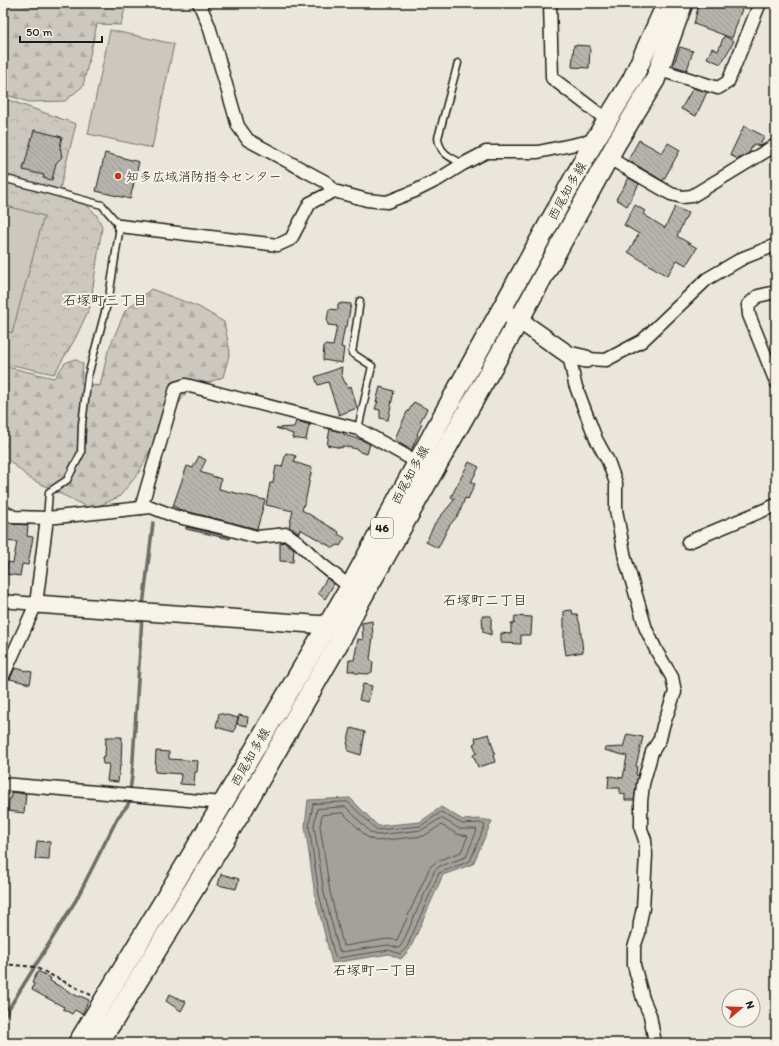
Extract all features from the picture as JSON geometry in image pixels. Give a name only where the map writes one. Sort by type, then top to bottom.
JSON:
[{"type":"main road","name":"西尾知多線","points":[[78,1043],[223,803],[350,587],[417,462],[595,140],[632,80],[667,3]]},
{"type":"main road","name":"西尾知多線","points":[[98,1043],[115,1018],[240,814],[345,632],[359,603],[519,320],[608,158],[655,80],[660,70],[683,3]]},
{"type":"street","points":[[199,3],[208,26],[238,126],[248,140],[326,182],[334,191],[367,200],[387,202],[439,180],[463,164],[486,152],[538,152],[595,140]]},
{"type":"street","points":[[550,3],[552,78],[607,120]]},
{"type":"street","points":[[660,70],[718,88],[728,82],[760,3]]},
{"type":"street","points":[[608,158],[671,194],[682,197],[692,196],[776,145]]},
{"type":"street","points":[[120,226],[278,245],[291,239],[310,203],[334,191]]},
{"type":"street","points":[[501,311],[519,320],[569,354],[586,359],[606,360],[642,341],[707,279],[743,258],[776,245]]},
{"type":"street","points":[[776,292],[758,296],[748,306],[748,315],[776,382]]},
{"type":"street","points":[[569,354],[575,384],[596,439],[608,461],[616,483],[616,510],[625,558],[646,629],[656,652],[672,677],[675,692],[662,726],[660,739],[652,752],[643,784],[641,802],[641,829],[645,840],[646,855],[643,908],[639,933],[634,947],[634,966],[643,999],[650,1015],[655,1043]]},
{"type":"street","points":[[141,508],[176,388],[186,385],[358,429],[417,462]]},
{"type":"street","points":[[688,542],[776,505]]},
{"type":"street","points":[[3,511],[14,516],[47,518],[152,507],[174,516],[257,537],[287,534],[350,587]]},
{"type":"street","points":[[3,676],[36,604],[47,518]]},
{"type":"street","points":[[3,601],[326,626],[345,632]]},
{"type":"street","points":[[3,784],[223,803]]},
{"type":"lane","points":[[458,63],[438,138],[439,147],[443,153],[463,164]]},
{"type":"lane","points":[[3,178],[102,205],[120,226],[109,297],[88,376],[82,424],[81,452],[67,480],[49,492],[47,518]]},
{"type":"lane","points":[[358,429],[372,366],[352,353],[360,301]]},
{"type":"path","points":[[3,964],[35,967],[102,1001]]},
{"type":"green space","points":[[3,3],[126,3],[121,25],[97,24],[83,86],[65,101],[29,102],[3,94]]},
{"type":"green space","points":[[110,30],[174,44],[152,148],[88,134]]},
{"type":"green space","points":[[3,98],[76,124],[58,196],[79,202],[90,208],[99,219],[102,227],[90,307],[75,339],[54,374],[3,363]]},
{"type":"green space","points":[[3,205],[44,216],[12,333],[3,330]]},
{"type":"green space","points":[[151,289],[199,307],[224,322],[230,352],[223,377],[187,391],[157,437],[138,474],[119,497],[91,509],[29,478],[3,455],[3,366],[54,378],[65,363],[75,359],[83,364],[81,383],[100,386],[108,351],[125,311]]},
{"type":"water","points":[[350,798],[378,826],[420,822],[441,807],[463,820],[480,819],[492,821],[473,864],[443,875],[410,949],[401,959],[389,954],[332,963],[315,895],[305,826],[308,800]]},
{"type":"building","points":[[699,3],[744,3],[732,38],[694,24]]},
{"type":"building","points":[[724,36],[734,41],[721,64],[707,58],[712,48],[718,51]]},
{"type":"building","points":[[574,45],[590,46],[589,68],[572,67]]},
{"type":"building","points":[[680,47],[693,51],[687,70],[673,66]]},
{"type":"building","points":[[693,88],[707,92],[696,116],[681,109]]},
{"type":"building","points":[[744,126],[764,136],[760,146],[753,144],[749,153],[738,159],[730,155]]},
{"type":"building","points":[[34,130],[62,137],[60,147],[62,157],[56,163],[52,180],[43,178],[44,175],[23,170]]},
{"type":"building","points":[[639,140],[662,153],[668,143],[680,150],[663,181],[628,160]]},
{"type":"building","name":"知多広域消防指令センター","points":[[105,153],[139,162],[130,199],[96,191]]},
{"type":"building","points":[[629,178],[639,184],[627,206],[616,199]]},
{"type":"building","points":[[635,205],[645,211],[643,214],[665,228],[675,207],[688,213],[677,236],[697,248],[686,265],[677,260],[667,276],[628,252],[639,234],[624,225]]},
{"type":"building","points":[[338,304],[351,304],[341,347],[344,348],[342,363],[323,360],[324,345],[333,346],[337,326],[328,325],[327,320],[329,309],[338,310]]},
{"type":"building","points":[[342,367],[341,374],[348,388],[351,386],[357,408],[339,415],[328,382],[318,385],[315,377]]},
{"type":"building","points":[[380,387],[394,391],[388,420],[380,418],[380,410],[375,409]]},
{"type":"building","points":[[414,402],[427,409],[420,422],[422,424],[411,450],[396,441],[396,436],[407,412]]},
{"type":"building","points":[[296,421],[311,425],[309,425],[306,440],[292,438],[293,434],[276,428],[294,427]]},
{"type":"building","points":[[330,429],[370,444],[367,454],[360,452],[357,449],[327,445]]},
{"type":"building","points":[[286,453],[296,456],[294,462],[312,468],[302,510],[339,532],[338,534],[345,538],[340,546],[338,545],[333,548],[300,529],[299,533],[289,527],[293,511],[266,505],[270,483],[273,483],[276,466],[282,467]]},
{"type":"building","points":[[199,456],[206,460],[200,472],[221,479],[219,489],[265,500],[257,529],[181,510],[173,506],[187,466],[193,468]]},
{"type":"building","points":[[469,462],[479,467],[471,482],[475,484],[468,499],[465,498],[459,514],[449,526],[438,548],[426,542],[435,523],[455,499],[451,497]]},
{"type":"building","points":[[5,521],[13,524],[28,525],[27,536],[33,537],[28,565],[22,564],[20,576],[6,574],[8,562],[13,563],[17,542],[4,541]]},
{"type":"building","points":[[186,527],[230,537],[230,539],[186,529]]},
{"type":"building","points":[[285,542],[294,549],[293,562],[280,561],[280,543]]},
{"type":"building","points":[[327,578],[334,584],[325,599],[318,593]]},
{"type":"building","points":[[572,610],[573,614],[577,614],[580,625],[583,652],[566,655],[564,643],[564,611]]},
{"type":"building","points":[[482,616],[491,616],[491,635],[483,632]]},
{"type":"building","points":[[515,616],[532,617],[531,635],[521,635],[521,644],[501,643],[501,633],[511,634],[511,624],[514,624]]},
{"type":"building","points":[[372,621],[373,637],[370,659],[373,662],[372,672],[368,674],[348,671],[349,660],[354,660],[358,639],[363,640],[362,623]]},
{"type":"building","points":[[15,668],[32,672],[30,684],[10,679]]},
{"type":"building","points":[[363,684],[372,686],[368,702],[359,700]]},
{"type":"building","points":[[219,713],[238,718],[234,732],[216,727]]},
{"type":"building","points":[[239,715],[248,717],[247,726],[237,724]]},
{"type":"building","points":[[351,728],[365,732],[361,755],[348,751],[347,744]]},
{"type":"building","points":[[489,734],[495,754],[493,755],[495,762],[478,767],[473,755],[477,753],[473,744],[476,742],[475,738]]},
{"type":"building","points":[[627,734],[643,737],[636,766],[636,775],[638,776],[634,800],[625,800],[625,794],[620,793],[620,788],[608,788],[609,776],[623,778],[627,756],[604,750],[605,748],[623,747]]},
{"type":"building","points":[[106,737],[122,737],[121,765],[118,782],[107,781],[109,764],[103,764],[102,757],[105,756]]},
{"type":"building","points":[[156,751],[169,752],[169,759],[198,761],[194,785],[180,784],[181,774],[155,772]]},
{"type":"building","points":[[11,792],[26,794],[24,813],[8,811]]},
{"type":"building","points":[[37,841],[50,842],[49,860],[35,859]]},
{"type":"building","points":[[221,874],[239,879],[236,889],[218,885]]},
{"type":"building","points":[[38,971],[51,978],[50,981],[79,997],[80,996],[89,1000],[82,1014],[75,1010],[72,1014],[63,1009],[64,1007],[32,990],[34,984],[32,983]]},
{"type":"building","points":[[170,994],[186,1002],[181,1011],[166,1001]]},
{"type":"waterway","points":[[143,606],[153,523]]},
{"type":"waterway","points":[[3,1018],[76,900],[118,817],[128,805],[132,776],[142,616]]},
{"type":"place","name":"知多広域消防指令センター","points":[[118,176]]},
{"type":"district","name":"石塚町三丁目","points":[[105,300]]},
{"type":"district","name":"石塚町二丁目","points":[[485,600]]},
{"type":"district","name":"石塚町一丁目","points":[[375,970]]}]
